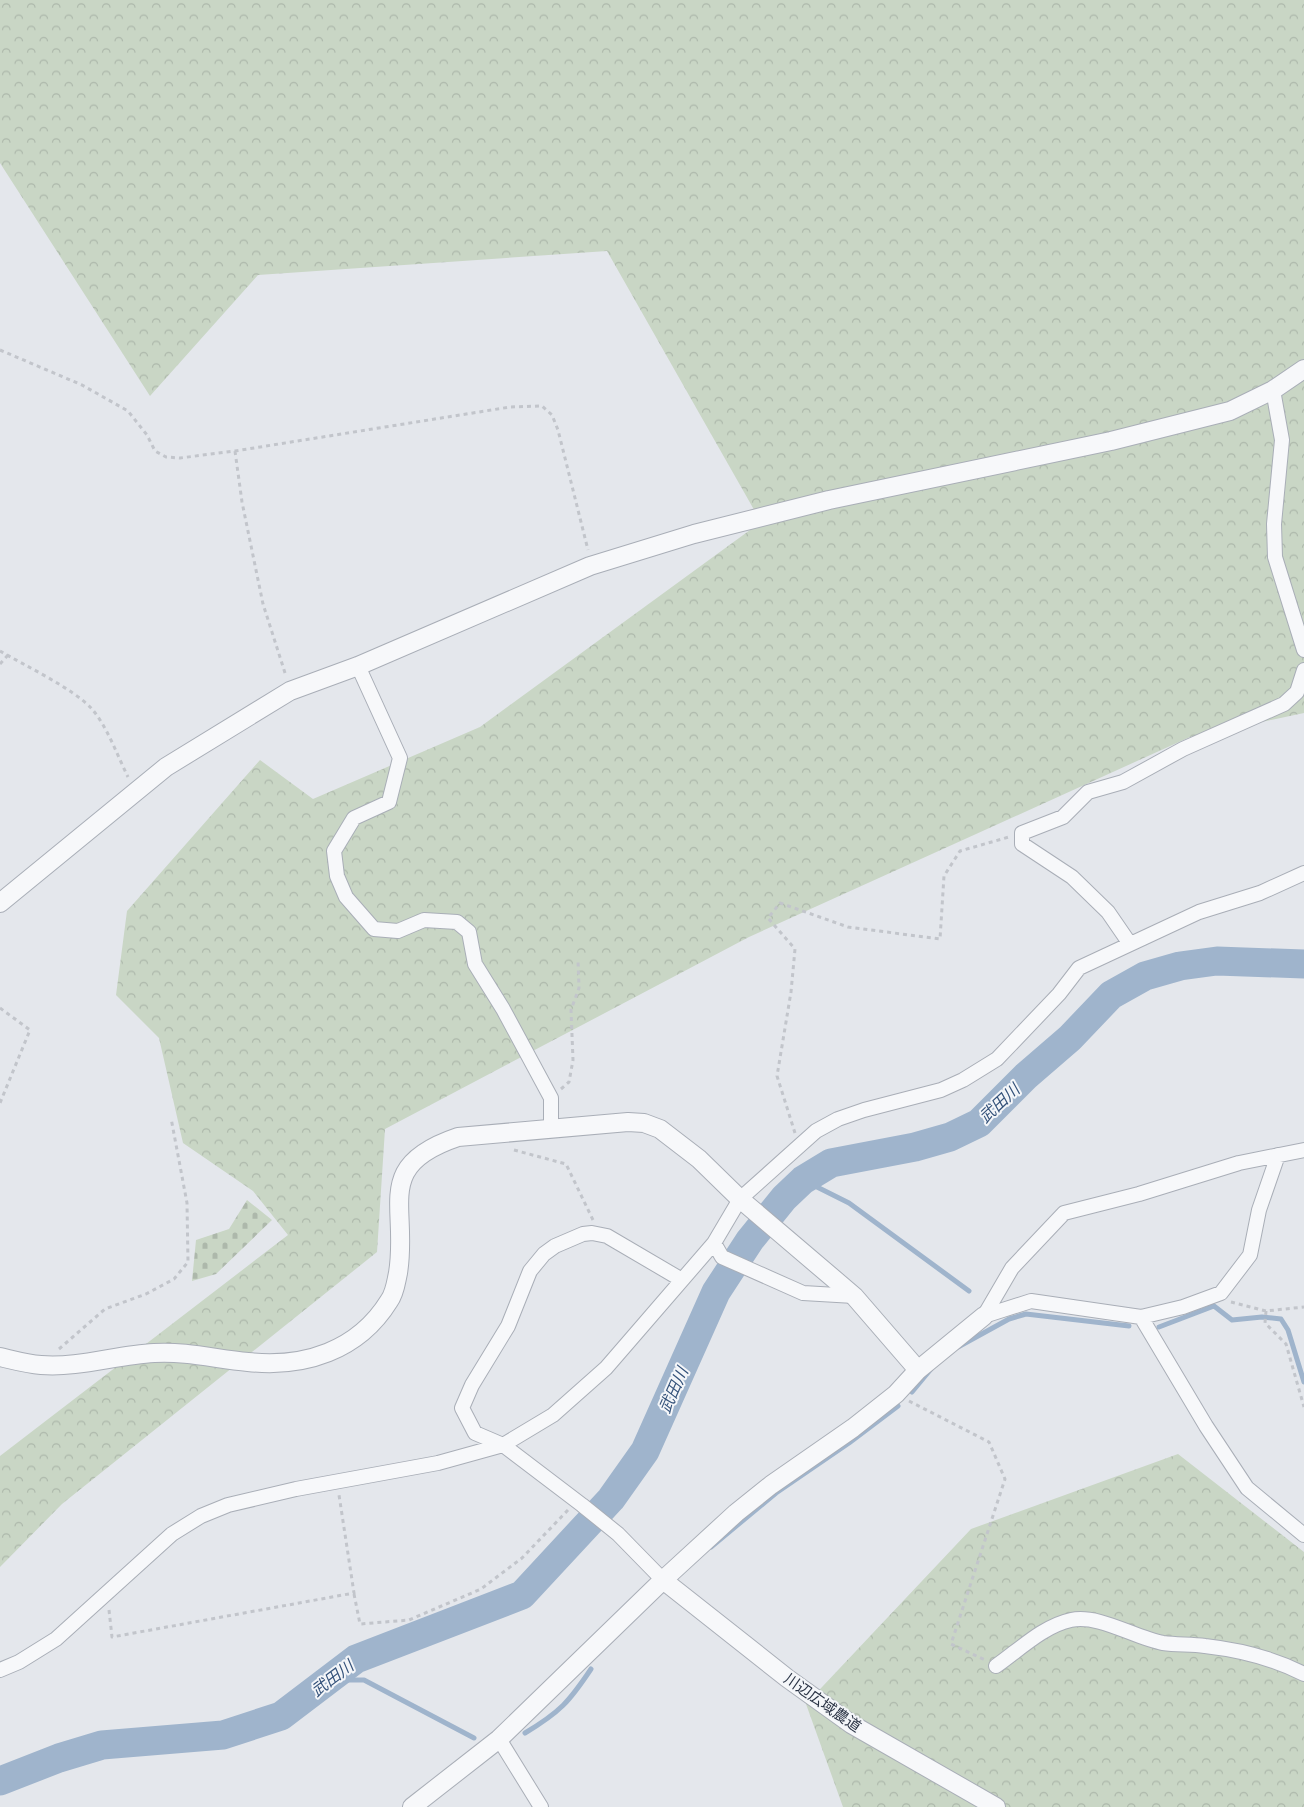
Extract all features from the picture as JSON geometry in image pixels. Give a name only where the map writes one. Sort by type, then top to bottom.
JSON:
[{"type":"street","points":[[0,903],[134,791],[166,767],[221,731],[290,691],[358,666],[590,566],[694,534],[829,500],[1183,424],[1230,411],[1273,390],[1304,369]]},
{"type":"street","points":[[1273,390],[1282,440],[1274,524],[1275,557],[1304,650]]},
{"type":"street","points":[[358,666],[400,758],[389,802],[354,818],[334,851],[337,876],[346,897],[374,929],[398,931],[424,920],[458,922],[468,932],[475,964],[503,1009],[551,1098],[552,1130]]},
{"type":"street","points":[[1130,944],[1108,912],[1072,876],[1022,844],[1022,833],[1062,818],[1088,792],[1123,782],[1176,752],[1284,704],[1297,692],[1304,670]]},
{"type":"street","points":[[0,1670],[19,1662],[50,1643],[172,1534],[201,1516],[228,1505],[438,1463],[503,1445],[553,1415],[606,1368],[714,1243],[745,1203],[799,1146],[816,1131],[838,1119],[864,1110],[941,1090],[963,1080],[996,1059],[1059,994],[1079,968],[1199,912],[1260,893],[1304,872]]},
{"type":"street","points":[[0,1357],[40,1365],[70,1365],[152,1353],[216,1356],[268,1364],[299,1362],[342,1348],[378,1316],[390,1300],[396,1286],[400,1260],[400,1181],[414,1161],[439,1144],[458,1138],[628,1122],[644,1123],[660,1129],[699,1159],[745,1203],[854,1296],[918,1370]]},
{"type":"street","points":[[412,1807],[499,1740],[663,1580],[736,1513],[771,1485],[853,1428],[896,1394],[918,1370],[984,1316],[1012,1268],[1064,1213],[1139,1194],[1239,1163],[1304,1150]]},
{"type":"street","points":[[984,1316],[1031,1301],[1141,1317],[1184,1307],[1221,1293],[1250,1255],[1259,1210],[1278,1155]]},
{"type":"street","points":[[663,1580],[618,1534],[579,1503],[503,1445],[475,1432],[462,1408],[466,1395],[508,1326],[525,1281],[536,1262],[544,1254],[583,1234],[596,1233],[607,1236],[682,1280]]},
{"type":"street","points":[[714,1243],[722,1257],[803,1293],[854,1296]]},
{"type":"street","points":[[1141,1317],[1206,1426],[1247,1488],[1304,1535]]},
{"type":"street","name":"川辺広域農道","points":[[663,1580],[787,1678],[850,1724],[989,1805]]},
{"type":"street","points":[[996,1666],[1056,1624],[1073,1620],[1099,1622],[1164,1643],[1204,1646],[1249,1653],[1283,1663],[1304,1674]]},
{"type":"street","points":[[499,1740],[541,1807]]},
{"type":"path","points":[[0,350],[82,385],[128,411],[138,421],[155,451],[160,455],[180,458],[501,409],[542,406],[552,415],[558,430],[582,523],[590,566]]},
{"type":"path","points":[[235,451],[242,502],[261,596],[290,691]]},
{"type":"path","points":[[0,651],[38,672],[91,708],[104,726],[134,791]]},
{"type":"path","points":[[0,664],[8,655]]},
{"type":"path","points":[[799,1146],[777,1076],[791,992],[795,949],[768,918],[780,903],[848,927],[940,939],[944,876],[960,851],[1022,833]]},
{"type":"path","points":[[551,1098],[569,1082],[573,1060],[571,1010],[579,988],[578,960]]},
{"type":"path","points":[[0,1008],[30,1030],[0,1103]]},
{"type":"path","points":[[40,1365],[105,1309],[146,1294],[174,1279],[188,1262],[187,1203],[171,1118]]},
{"type":"path","points":[[508,1148],[566,1164],[593,1218],[596,1233]]},
{"type":"path","points":[[1221,1293],[1234,1304],[1266,1311],[1304,1307]]},
{"type":"path","points":[[1266,1311],[1265,1323],[1286,1344],[1304,1407]]},
{"type":"path","points":[[896,1394],[989,1442],[1005,1479],[951,1644],[996,1666]]},
{"type":"path","points":[[337,1482],[360,1624],[409,1620],[481,1589],[522,1558],[579,1503]]},
{"type":"path","points":[[107,1592],[112,1637],[354,1593]]},
{"type":"green space","points":[[0,0],[1304,0],[1304,713],[1190,737],[749,937],[385,1129],[377,1252],[62,1504],[0,1567],[0,1456],[288,1235],[253,1191],[183,1143],[159,1038],[116,995],[127,911],[260,760],[313,799],[480,727],[761,522],[607,251],[258,275],[150,396],[0,163]]},
{"type":"green space","points":[[247,1200],[272,1220],[216,1274],[192,1281],[196,1240],[229,1229]]},
{"type":"green space","points":[[1178,1454],[1304,1552],[1304,1807],[843,1807],[806,1704],[971,1529]]},
{"type":"waterway","name":"武田川","points":[[0,1781],[59,1758],[102,1745],[223,1735],[281,1716],[356,1659],[522,1595],[611,1499],[645,1451],[716,1292],[750,1240],[784,1198],[803,1180],[831,1163],[915,1147],[950,1137],[979,1123],[1026,1076],[1070,1038],[1111,995],[1145,976],[1180,966],[1217,961],[1304,964]]},
{"type":"waterway","points":[[803,1180],[849,1203],[969,1291]]},
{"type":"waterway","points":[[1159,1327],[1214,1306],[1232,1320],[1262,1317],[1281,1319],[1288,1330],[1304,1382]]},
{"type":"waterway","points":[[958,1347],[1009,1319],[1026,1314],[1129,1326]]},
{"type":"waterway","points":[[912,1392],[931,1369]]},
{"type":"waterway","points":[[711,1547],[776,1493],[849,1443],[898,1406]]},
{"type":"waterway","points":[[525,1733],[547,1719],[563,1705],[591,1669]]},
{"type":"waterway","points":[[328,1680],[364,1680],[474,1738]]}]
